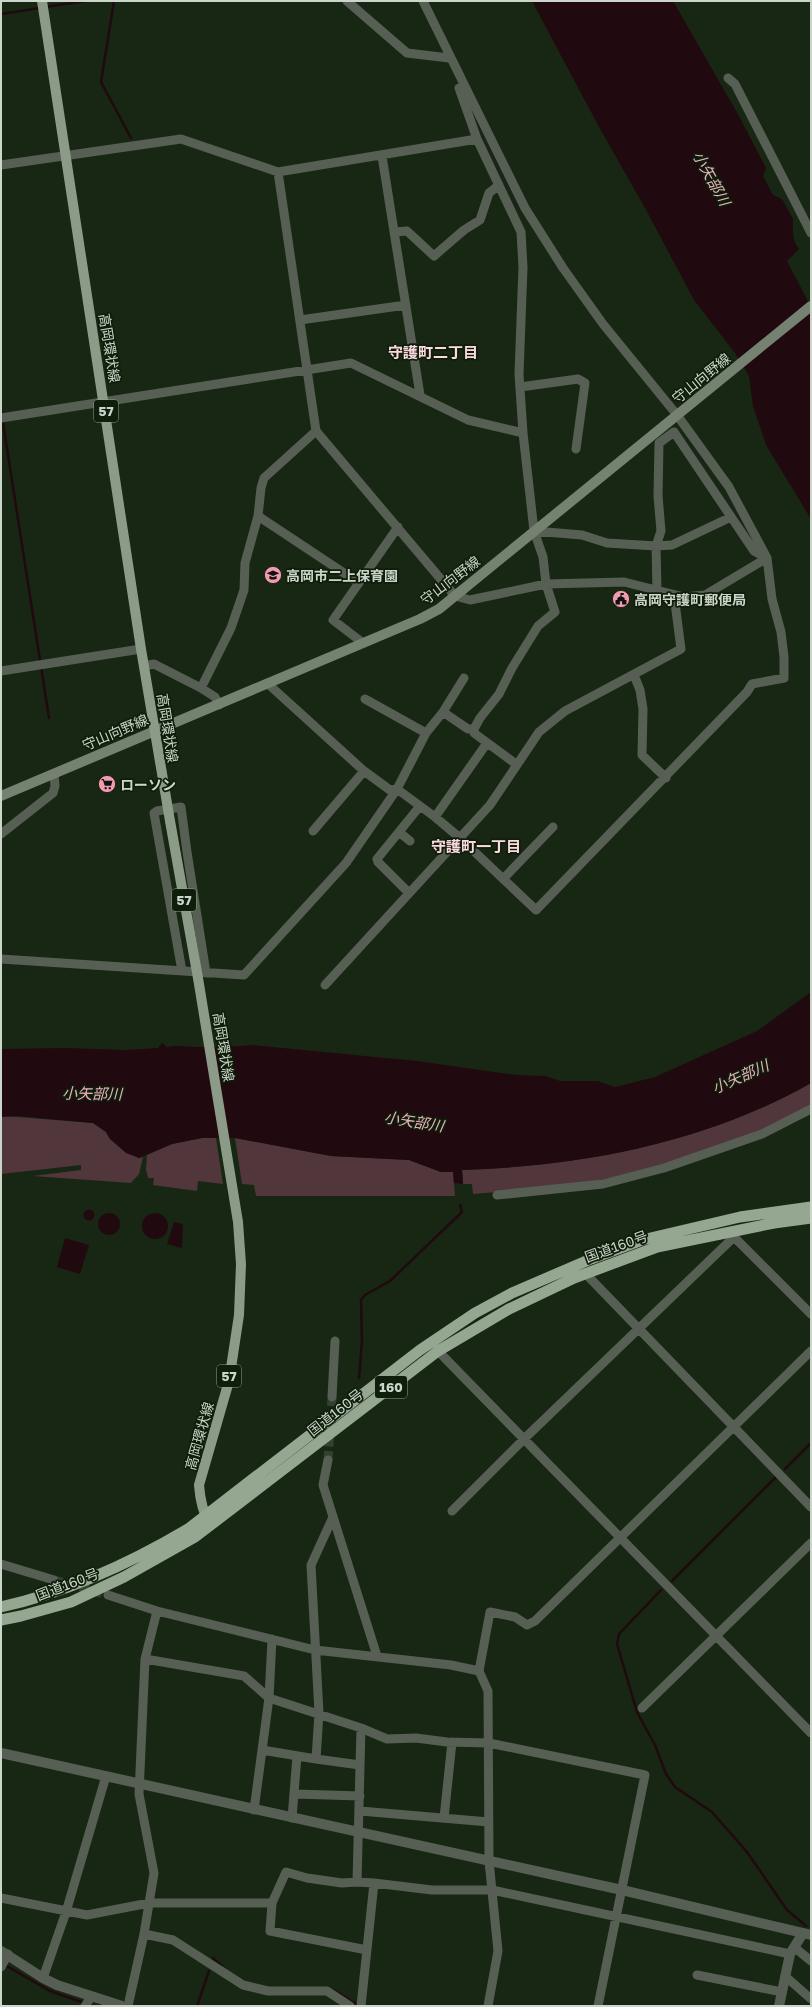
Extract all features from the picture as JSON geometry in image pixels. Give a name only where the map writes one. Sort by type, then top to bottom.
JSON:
[{"type":"highway","name":"国道160号","points":[[1,1620],[71,1602],[124,1577],[195,1537],[208,1520],[420,1350],[475,1313],[512,1293],[591,1259],[642,1240],[740,1217],[811,1207]]},
{"type":"highway","name":"国道160号","points":[[1,1607],[61,1591],[104,1573],[160,1546],[188,1529],[208,1520],[438,1351],[509,1309],[584,1273],[657,1247],[811,1218]]},
{"type":"main road","name":"高岡環状線","points":[[42,1],[105,402],[141,650],[170,822],[202,975],[202,998],[238,1222],[241,1264],[239,1315],[229,1381],[199,1485],[201,1500],[208,1520]]},
{"type":"main road","name":"守山向野線","points":[[1,796],[219,705],[267,683],[420,619],[439,609],[811,306]]},
{"type":"street","points":[[347,1],[407,54],[450,58]]},
{"type":"street","points":[[267,683],[364,771],[390,790],[397,789],[435,816],[536,910],[666,778],[747,692],[752,684],[784,678],[784,657],[772,599],[767,558],[729,487],[679,414],[603,324],[563,268],[525,208],[423,1]]},
{"type":"street","points":[[450,58],[477,139],[521,232],[523,267],[519,374],[523,432],[534,531],[543,558],[546,584],[555,612],[538,626],[512,668],[499,694],[480,718],[474,729],[474,733],[516,764]]},
{"type":"street","points":[[728,78],[735,84],[811,233]]},
{"type":"street","points":[[1,165],[65,154],[181,139],[278,172],[382,156],[477,139]]},
{"type":"street","points":[[382,156],[420,395]]},
{"type":"street","points":[[278,172],[316,431],[455,596],[470,600],[546,584],[624,582],[684,597],[705,595],[767,558]]},
{"type":"street","points":[[395,232],[406,231],[434,256],[464,230],[480,220],[489,193],[499,185]]},
{"type":"street","points":[[300,320],[406,305]]},
{"type":"street","points":[[1,418],[308,371],[351,363],[420,395],[468,420],[523,432]]},
{"type":"street","points":[[520,387],[578,379],[585,383],[576,449]]},
{"type":"street","points":[[201,688],[231,628],[244,590],[246,563],[258,516],[261,488],[264,478],[316,431]]},
{"type":"street","points":[[657,591],[656,546],[660,531],[658,496],[659,443],[674,432],[754,551],[767,558]]},
{"type":"street","points":[[258,516],[359,583]]},
{"type":"street","points":[[534,531],[582,536],[608,543],[656,546],[672,544],[731,517]]},
{"type":"street","points":[[363,643],[333,620],[398,527]]},
{"type":"street","points":[[325,985],[490,805],[516,764],[539,732],[565,711],[681,650],[674,595]]},
{"type":"street","points":[[1,671],[141,650]]},
{"type":"street","points":[[144,666],[154,664],[201,688],[215,697],[219,705]]},
{"type":"street","points":[[634,675],[640,690],[643,709],[642,755],[666,778]]},
{"type":"street","points":[[1,958],[182,971],[202,975],[244,975],[346,863],[397,789],[426,733],[443,712],[464,678]]},
{"type":"street","points":[[365,699],[426,733]]},
{"type":"street","points":[[443,712],[468,729],[474,729]]},
{"type":"street","points":[[435,816],[487,743]]},
{"type":"street","points":[[313,831],[364,771]]},
{"type":"street","points":[[1,834],[53,793],[56,786],[54,774]]},
{"type":"street","points":[[409,893],[377,859],[420,806]]},
{"type":"street","points":[[182,971],[154,819],[154,813],[157,811],[181,807],[202,975]]},
{"type":"street","points":[[503,879],[553,827]]},
{"type":"street","points":[[399,832],[410,841]]},
{"type":"street","points":[[497,1195],[603,1184],[664,1168],[762,1134],[811,1109]]},
{"type":"street","points":[[452,1511],[525,1438],[639,1330],[732,1234],[811,1314]]},
{"type":"street","points":[[584,1273],[811,1507]]},
{"type":"street","points":[[332,1397],[335,1341]]},
{"type":"street","points":[[438,1351],[525,1438],[811,1733]]},
{"type":"street","points":[[488,2006],[498,1951],[489,1861],[488,1691],[479,1671],[490,1612],[515,1617],[527,1625],[535,1621],[621,1538],[732,1427],[811,1352]]},
{"type":"street","points":[[328,1460],[324,1486],[377,1656]]},
{"type":"street","points":[[316,1760],[319,1713],[311,1564],[333,1517]]},
{"type":"street","points":[[642,1708],[715,1635],[811,1543]]},
{"type":"street","points":[[1,1564],[54,1580]]},
{"type":"street","points":[[108,1595],[157,1612],[315,1650],[452,1665],[479,1671]]},
{"type":"street","points":[[128,2006],[144,1934],[154,1873],[140,1794],[140,1785],[145,1659],[157,1612]]},
{"type":"street","points":[[254,1810],[269,1698],[272,1639]]},
{"type":"street","points":[[145,1659],[244,1676],[269,1698],[319,1713],[387,1739],[416,1738],[489,1744],[645,1775],[598,2006]]},
{"type":"street","points":[[357,1882],[360,1832],[361,1728]]},
{"type":"street","points":[[444,1818],[452,1742]]},
{"type":"street","points":[[262,1750],[316,1760],[360,1765]]},
{"type":"street","points":[[1,1753],[140,1785],[622,1890],[807,1934],[792,1950],[779,2006]]},
{"type":"street","points":[[292,1818],[297,1756]]},
{"type":"street","points":[[43,1978],[66,1912],[106,1776]]},
{"type":"street","points":[[294,1794],[360,1796]]},
{"type":"street","points":[[360,1811],[489,1822]]},
{"type":"street","points":[[367,1950],[270,1931],[272,1904],[286,1872],[307,1878],[342,1883],[374,1883],[432,1890],[492,1890],[616,1917],[792,1950],[811,1961]]},
{"type":"street","points":[[361,2006],[374,1883]]},
{"type":"street","points":[[1,1898],[87,1915],[149,1903],[272,1904]]},
{"type":"street","points":[[144,1934],[173,1940],[243,1985],[268,1991],[327,1991],[350,2006]]},
{"type":"street","points":[[4,1958],[88,2001],[122,2006]]},
{"type":"street","points":[[697,1975],[782,1992]]},
{"type":"street","points":[[785,1976],[811,1999]]},
{"type":"shaded area","points":[[811,1083],[811,1107],[776,1125],[685,1158],[610,1178],[566,1186],[473,1194],[472,1184],[463,1184],[462,1170],[507,1168],[598,1157],[642,1148],[686,1136],[771,1104]]},
{"type":"shaded area","points":[[1,1117],[93,1123],[106,1132],[110,1139],[139,1158],[143,1157],[139,1174],[131,1183],[33,1176],[81,1170],[81,1165],[1,1174]]},
{"type":"shaded area","points":[[202,1138],[216,1138],[223,1184],[198,1181],[197,1191],[153,1185],[154,1178],[148,1178],[146,1169],[147,1155],[172,1144]]},
{"type":"shaded area","points":[[235,1138],[331,1156],[409,1160],[441,1172],[453,1172],[455,1196],[256,1196],[254,1185],[242,1184]]},
{"type":"water","name":"小矢部川","points":[[532,1],[673,1],[739,116],[766,168],[763,176],[773,195],[782,199],[793,219],[795,243],[799,249],[787,261],[811,307],[811,519],[766,445],[753,406],[749,376],[735,353],[694,300]]},
{"type":"water","name":"小矢部川","points":[[811,992],[811,1083],[771,1104],[686,1136],[642,1148],[598,1157],[507,1168],[462,1170],[463,1184],[454,1183],[453,1172],[441,1172],[409,1160],[331,1156],[235,1138],[202,1138],[172,1144],[139,1158],[126,1153],[110,1139],[106,1132],[93,1123],[18,1116],[1,1117],[1,1049],[66,1048],[126,1050],[158,1048],[162,1043],[167,1047],[224,1047],[252,1045],[417,1061],[516,1075],[546,1076],[560,1081],[598,1081],[615,1087],[655,1077],[757,1031]]},
{"type":"water","points":[[87,1210],[91,1210],[93,1211],[93,1219],[87,1220],[84,1217],[84,1213]]},
{"type":"water","points":[[109,1213],[117,1216],[120,1224],[117,1232],[109,1235],[101,1232],[98,1224],[101,1216]]},
{"type":"water","points":[[155,1213],[164,1217],[168,1226],[164,1235],[155,1239],[146,1235],[142,1226],[146,1217]]},
{"type":"water","points":[[174,1222],[183,1224],[182,1248],[167,1244]]},
{"type":"water","points":[[65,1238],[89,1245],[80,1274],[57,1267]]},
{"type":"waterway","points":[[45,7],[86,1]]},
{"type":"waterway","points":[[114,1],[101,82],[131,138]]},
{"type":"waterway","points":[[1,14],[40,8]]},
{"type":"waterway","points":[[1,410],[49,718]]},
{"type":"waterway","points":[[359,1378],[362,1340],[361,1300],[365,1295],[390,1281],[462,1212],[460,1205]]},
{"type":"waterway","points":[[785,1469],[811,1443]]},
{"type":"waterway","points":[[672,1581],[777,1476]]},
{"type":"waterway","points":[[661,1590],[619,1634],[617,1644],[637,1712],[655,1745],[666,1774],[675,1787],[712,1812],[747,1852],[787,1910],[806,1926]]},
{"type":"waterway","points":[[213,1958],[222,1966]]},
{"type":"waterway","points":[[5,1965],[50,1991],[93,2006]]},
{"type":"waterway","points":[[197,2006],[209,1971]]},
{"type":"waterway","points":[[333,1990],[358,2005]]},
{"type":"tunnel","points":[[328,1460],[332,1397]]},
{"type":"tunnel","points":[[54,1580],[108,1595]]},
{"type":"place","name":"高岡市二上保育園","points":[[273,575]]},
{"type":"place","name":"高岡守護町郵便局","points":[[621,599]]},
{"type":"place","name":"ローソン","points":[[107,784]]},
{"type":"district","name":"守護町二丁目","points":[[433,352]]},
{"type":"district","name":"守護町一丁目","points":[[476,846]]}]
